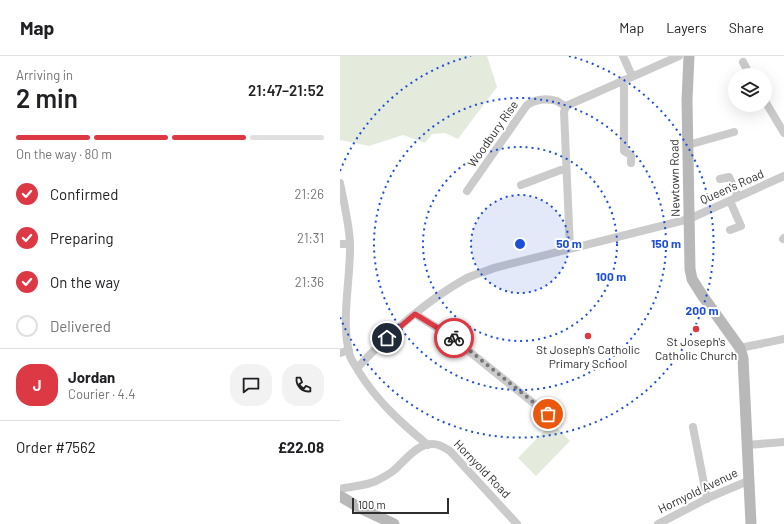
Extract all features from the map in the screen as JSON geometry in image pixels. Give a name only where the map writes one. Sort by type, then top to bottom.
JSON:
[{"type":"main road","name":"Newtown Road","points":[[689,56],[687,100],[690,270],[692,279],[740,348],[743,358],[751,524]]},
{"type":"main road","points":[[340,496],[360,508],[394,524]]},
{"type":"street","points":[[623,56],[628,78],[624,151],[631,155],[631,163]]},
{"type":"street","points":[[570,248],[564,112],[566,106],[679,56]]},
{"type":"street","points":[[743,62],[746,68]]},
{"type":"street","name":"Woodbury Rise","points":[[467,191],[527,105],[534,100],[550,100],[559,102],[566,106]]},
{"type":"street","points":[[772,112],[784,133]]},
{"type":"street","points":[[688,145],[734,132]]},
{"type":"street","points":[[521,185],[566,168]]},
{"type":"street","points":[[720,179],[732,176],[738,197]]},
{"type":"street","name":"Queen's Road","points":[[357,368],[378,346],[415,314],[467,278],[494,268],[689,219],[784,176]]},
{"type":"street","points":[[340,183],[346,212],[350,244],[345,308],[346,333],[350,356],[367,385],[387,409],[428,445],[414,452],[391,472],[375,481],[365,485],[340,489]]},
{"type":"street","points":[[730,201],[740,226],[730,230]]},
{"type":"street","points":[[340,244],[350,244]]},
{"type":"street","points":[[415,314],[450,336],[548,414]]},
{"type":"street","points":[[740,348],[784,339]]},
{"type":"street","points":[[340,353],[349,350]]},
{"type":"street","points":[[693,427],[707,499]]},
{"type":"street","points":[[747,444],[784,442]]},
{"type":"street","name":"Hornyold Road","points":[[428,445],[440,445],[450,451],[517,524]]},
{"type":"street","name":"Hornyold Avenue","points":[[658,524],[707,499],[748,481]]},
{"type":"shaded area","points":[[340,56],[487,56],[497,87],[458,139],[445,133],[432,134],[425,143],[403,135],[369,146],[340,140]]},
{"type":"shaded area","points":[[552,423],[570,441],[536,476],[518,458]]},
{"type":"way so far","points":[[454,338],[548,414]]},
{"type":"place","name":"St Joseph's Catholic Church","points":[[696,329]]},
{"type":"place","name":"St Joseph's Catholic Primary School","points":[[588,336]]},
{"type":"route","points":[[387,338],[415,314],[454,338]]}]
